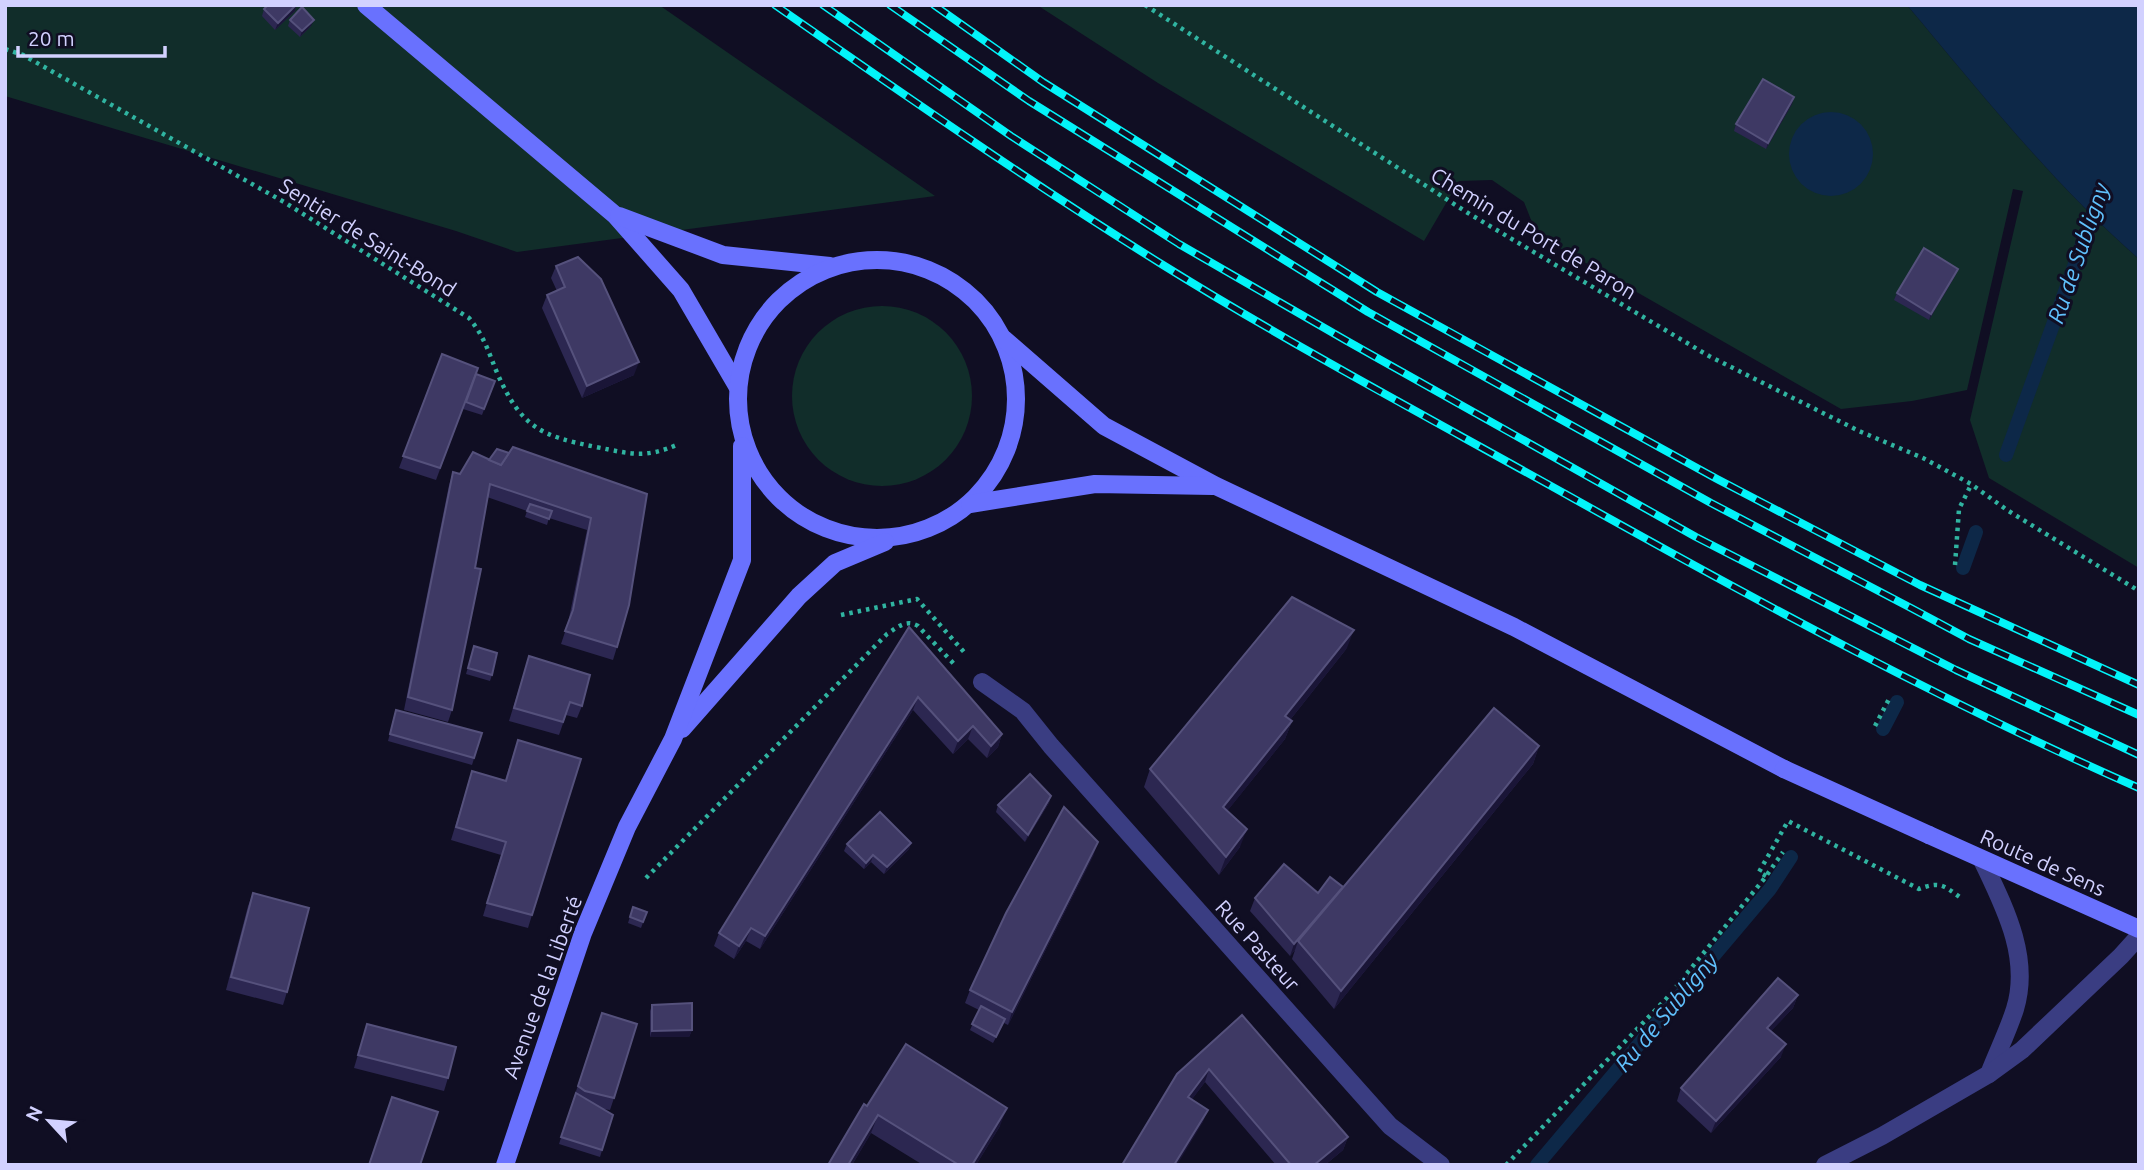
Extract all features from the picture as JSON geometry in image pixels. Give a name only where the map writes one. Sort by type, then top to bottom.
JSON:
[{"type":"main road","points":[[366,5],[615,215],[681,290],[737,386]]},
{"type":"main road","points":[[615,215],[723,255],[830,266],[871,258],[912,263],[950,278],[981,304],[1004,339],[1016,382],[1014,427],[998,469],[970,504],[934,527],[893,538],[835,563],[799,596],[673,739]]},
{"type":"main road","points":[[673,739],[743,560],[742,439],[737,413],[737,386],[747,348],[767,313],[796,285],[830,266]]},
{"type":"main road","name":"Route de Sens","points":[[1004,339],[1104,426],[1216,486],[1514,627],[1784,769],[2139,929]]},
{"type":"main road","points":[[742,439],[759,474],[784,504],[817,526],[854,538],[893,538]]},
{"type":"main road","points":[[970,504],[1094,484],[1216,486]]},
{"type":"main road","name":"Avenue de la Liberté","points":[[505,1165],[579,945],[627,827],[673,739]]},
{"type":"street","name":"Rue Pasteur","points":[[982,682],[1023,711],[1051,746],[1390,1126],[1441,1165]]},
{"type":"street","points":[[1982,860],[2006,910],[2020,963],[2015,1007],[1989,1074]]},
{"type":"street","points":[[1825,1165],[1882,1136],[1989,1074],[2022,1050],[2139,936]]},
{"type":"path","name":"Chemin du Port de Paron","points":[[1145,5],[1468,213],[1709,356],[1858,432],[1923,458],[1971,485],[2139,591]]},
{"type":"path","name":"Sentier de Saint-Bond","points":[[5,49],[23,55],[272,196],[469,318],[482,333],[499,377],[523,418],[541,431],[558,440],[640,456],[658,453],[679,444]]},
{"type":"path","points":[[1955,565],[1959,509],[1971,485]]},
{"type":"path","points":[[841,615],[917,598],[979,668],[982,682]]},
{"type":"path","points":[[640,885],[887,634],[904,623],[911,622],[918,626],[959,670],[982,682]]},
{"type":"path","points":[[1875,726],[1889,699]]},
{"type":"path","points":[[1766,876],[1759,872],[1788,821],[1919,889],[1935,883],[1966,901]]},
{"type":"path","points":[[1506,1165],[1666,999],[1783,852]]},
{"type":"green space","points":[[5,5],[659,5],[935,196],[517,252],[456,231],[5,96]]},
{"type":"green space","points":[[1037,5],[1907,5],[1990,104],[2076,200],[2139,259],[2139,568],[1989,478],[1970,420],[2023,191],[2013,189],[1967,390],[1912,401],[1841,409],[1537,235],[1524,202],[1492,180],[1459,181],[1424,241],[1158,83]]},
{"type":"green space","points":[[882,306],[900,307],[917,313],[946,332],[965,361],[971,378],[971,414],[965,431],[946,460],[917,479],[900,485],[882,486],[864,485],[847,479],[818,460],[799,431],[793,414],[792,396],[793,378],[799,361],[818,332],[847,313],[864,307]]},
{"type":"water","points":[[1907,5],[2139,5],[2139,259],[2076,200],[1990,104]]},
{"type":"water","points":[[1831,112],[1847,115],[1861,124],[1870,138],[1873,154],[1870,170],[1861,184],[1847,193],[1831,196],[1815,193],[1801,184],[1792,170],[1789,154],[1792,138],[1801,124],[1815,115]]},
{"type":"building","points":[[268,5],[296,5],[278,23],[264,9]]},
{"type":"building","points":[[302,7],[314,20],[302,31],[290,20]]},
{"type":"building","points":[[1763,79],[1794,97],[1768,143],[1736,124]]},
{"type":"building","points":[[1924,248],[1958,269],[1931,314],[1897,293]]},
{"type":"building","points":[[578,257],[601,279],[639,362],[587,386],[547,295],[565,287],[556,266]]},
{"type":"building","points":[[442,354],[478,368],[440,468],[403,456]]},
{"type":"building","points":[[476,374],[495,381],[484,409],[466,402]]},
{"type":"building","points":[[513,447],[647,494],[629,605],[617,647],[565,631],[573,610],[591,518],[490,484],[475,568],[481,569],[452,710],[408,697],[453,472],[460,474],[473,452],[501,465]]},
{"type":"building","points":[[497,449],[509,453],[501,465],[489,460]]},
{"type":"building","points":[[530,504],[552,511],[549,519],[527,511]]},
{"type":"building","points":[[1292,597],[1354,630],[1285,716],[1292,721],[1223,807],[1247,829],[1226,857],[1150,769]]},
{"type":"building","points":[[909,627],[1002,734],[991,746],[973,726],[958,741],[918,697],[765,936],[751,928],[739,946],[719,933]]},
{"type":"building","points":[[474,646],[497,653],[492,675],[468,668]]},
{"type":"building","points":[[529,656],[590,675],[582,706],[570,702],[563,722],[514,708]]},
{"type":"building","points":[[1494,708],[1539,746],[1341,991],[1298,941]]},
{"type":"building","points":[[396,710],[482,733],[474,758],[390,734]]},
{"type":"building","points":[[518,740],[581,759],[532,915],[487,903],[506,842],[456,827],[472,771],[506,781]]},
{"type":"building","points":[[1030,774],[1051,796],[1028,835],[998,805]]},
{"type":"building","points":[[1064,807],[1098,842],[1012,1012],[970,990],[1006,913]]},
{"type":"building","points":[[880,812],[911,843],[887,867],[873,855],[866,863],[847,844]]},
{"type":"building","points":[[1284,864],[1318,893],[1330,877],[1343,887],[1294,944],[1255,898]]},
{"type":"building","points":[[253,893],[309,908],[287,992],[231,977]]},
{"type":"building","points":[[633,907],[647,912],[643,922],[630,917]]},
{"type":"building","points":[[1778,978],[1798,995],[1767,1028],[1786,1044],[1716,1121],[1681,1088]]},
{"type":"building","points":[[692,1003],[692,1030],[652,1031],[652,1005]]},
{"type":"building","points":[[981,1006],[1005,1019],[996,1037],[972,1024]]},
{"type":"building","points":[[602,1013],[637,1024],[614,1098],[585,1091],[578,1086]]},
{"type":"building","points":[[1242,1015],[1348,1137],[1314,1165],[1291,1165],[1209,1069],[1188,1097],[1208,1110],[1174,1165],[1122,1165],[1177,1074]]},
{"type":"building","points":[[367,1024],[456,1047],[448,1078],[358,1055]]},
{"type":"building","points":[[906,1044],[1007,1108],[972,1165],[959,1165],[878,1115],[848,1165],[828,1165],[864,1104],[867,1106]]},
{"type":"building","points":[[576,1093],[613,1115],[602,1150],[561,1137]]},
{"type":"building","points":[[392,1097],[438,1112],[420,1165],[369,1165]]},
{"type":"waterway","name":"Ru de Subligny","points":[[2006,455],[2097,203]]},
{"type":"waterway","name":"Ru de Subligny","points":[[1963,568],[1976,532]]},
{"type":"waterway","name":"Ru de Subligny","points":[[1883,729],[1897,702]]},
{"type":"waterway","name":"Ru de Subligny","points":[[1537,1165],[1770,889],[1791,857]]},
{"type":"railway","points":[[775,5],[1065,202],[1163,265],[1314,354],[1850,649],[1993,721],[2139,788]]},
{"type":"railway","points":[[823,5],[1011,136],[1179,244],[1347,341],[1696,537],[1956,670],[2139,755]]},
{"type":"railway","points":[[890,5],[1029,101],[1368,312],[1711,503],[1969,639],[2139,715]]},
{"type":"railway","points":[[934,5],[1043,82],[1377,292],[1717,479],[1920,585],[2139,685]]}]
